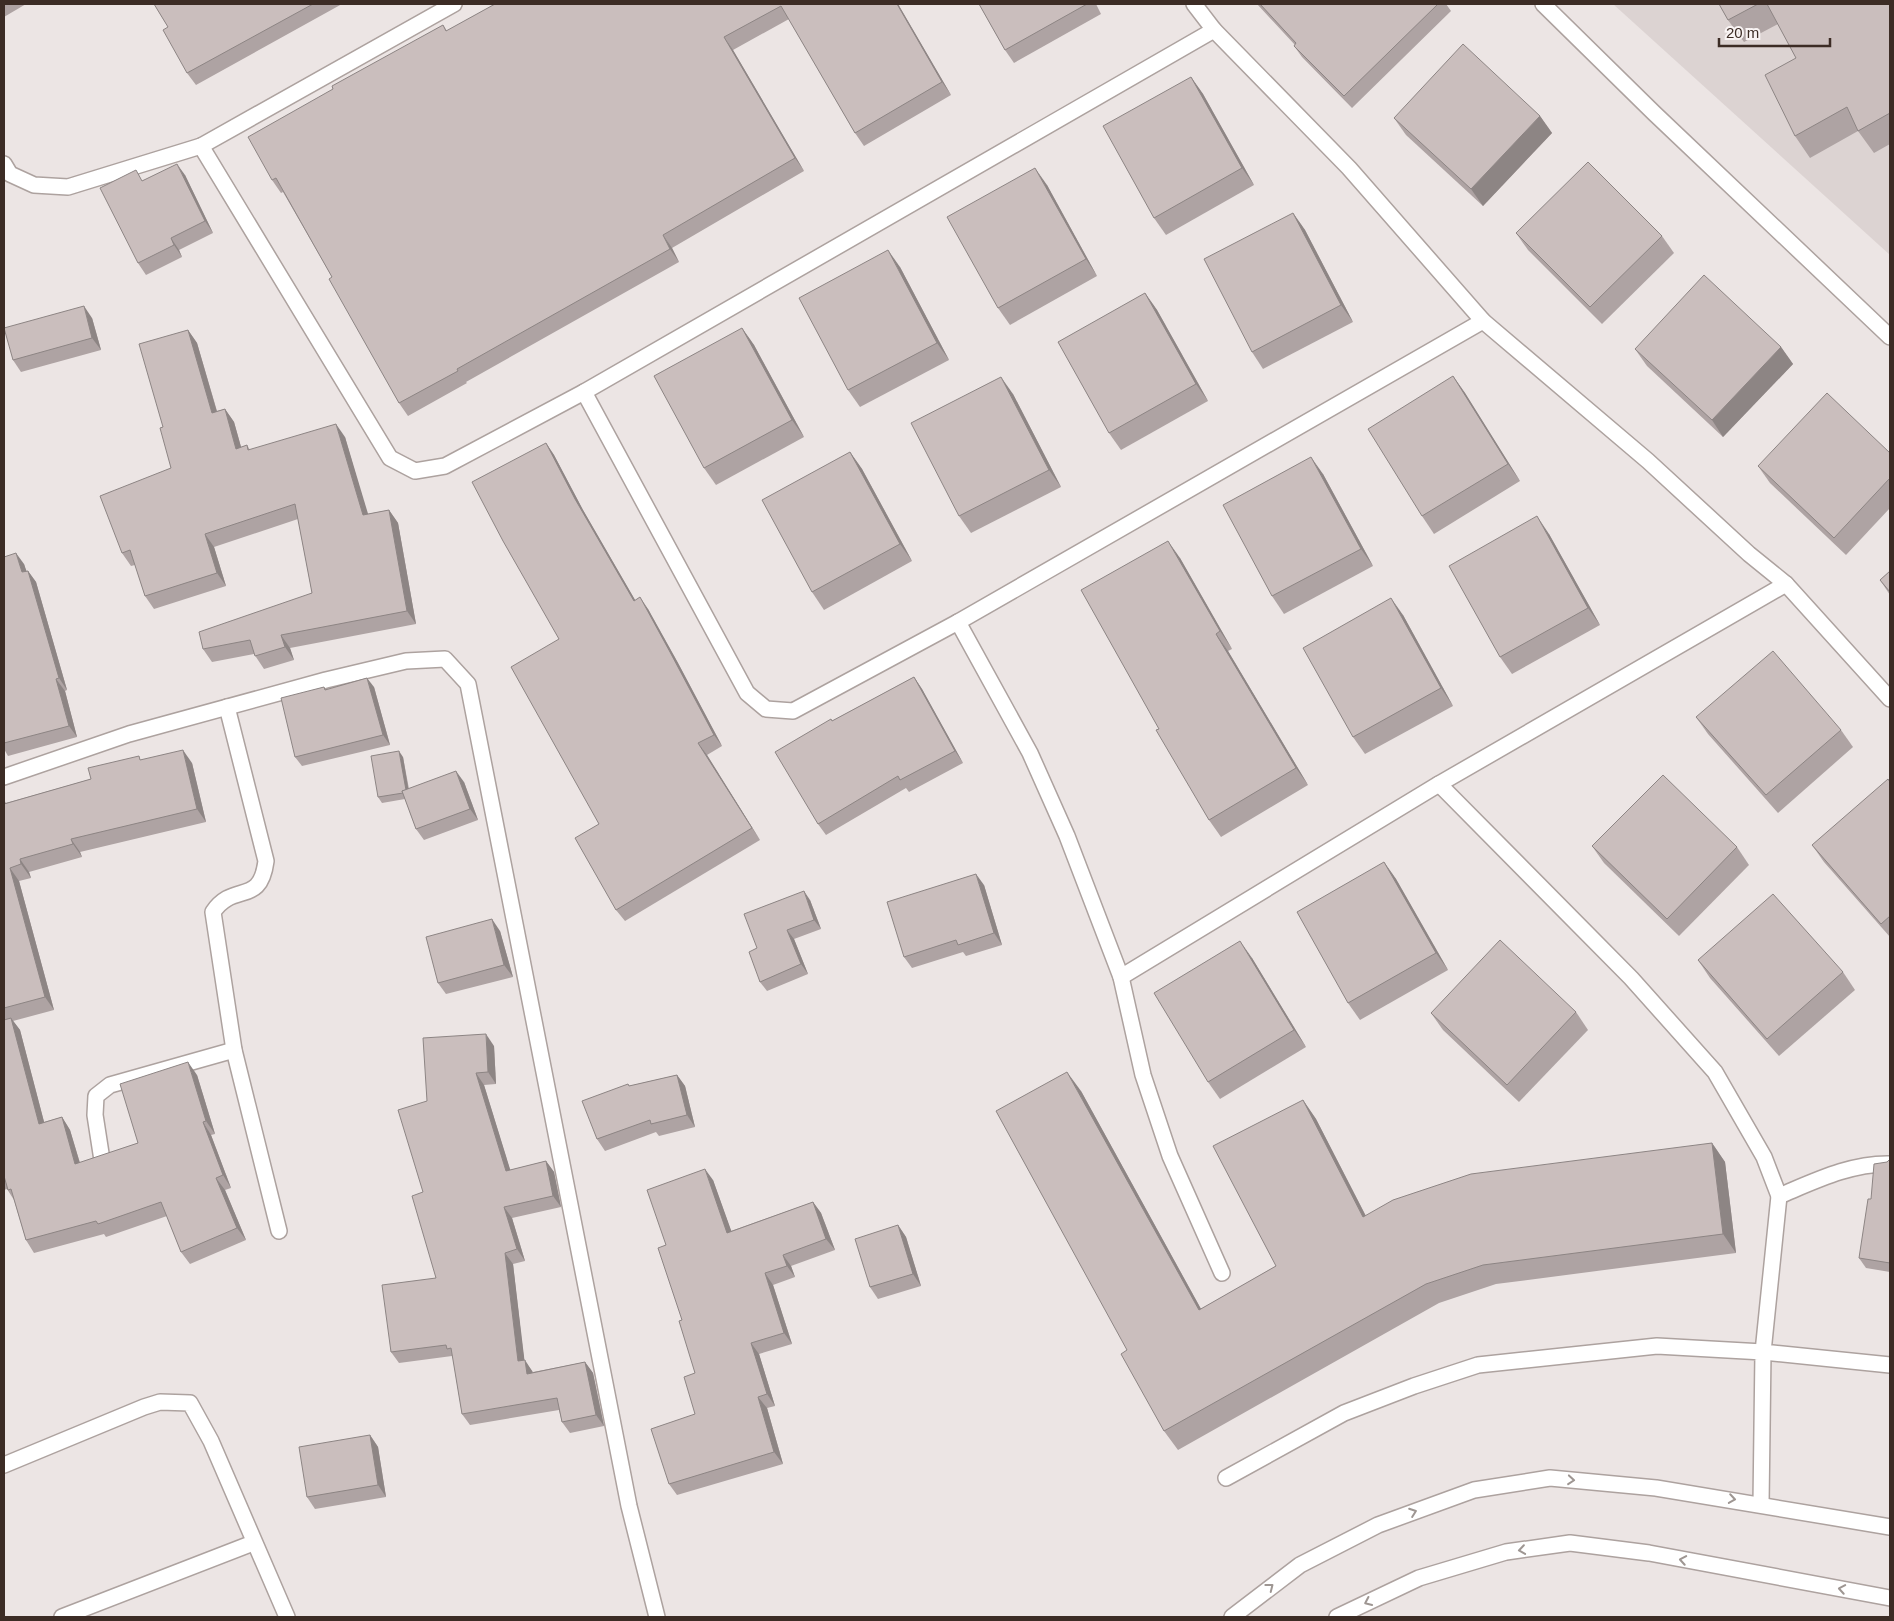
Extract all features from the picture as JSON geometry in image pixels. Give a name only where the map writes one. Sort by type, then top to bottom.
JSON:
[{"type":"street","points":[[4,164],[10,174],[34,185],[68,187],[201,146],[454,4]]},
{"type":"street","points":[[1194,4],[1214,30],[1349,168],[1483,321],[1648,461],[1748,554],[1786,584],[1890,699]]},
{"type":"street","points":[[1543,4],[1654,113],[1890,337]]},
{"type":"street","points":[[201,146],[390,458],[415,471],[445,466],[584,392],[1214,30]]},
{"type":"street","points":[[584,392],[747,693],[766,709],[793,711],[958,622],[1483,321]]},
{"type":"street","points":[[1121,977],[1439,784],[1786,584]]},
{"type":"street","points":[[958,622],[1030,753],[1067,836],[1121,977],[1142,1075],[1170,1156],[1222,1273]]},
{"type":"street","points":[[4,777],[129,734],[227,706],[406,661],[445,659],[468,684],[629,1506],[657,1617]]},
{"type":"street","points":[[227,706],[266,861],[264,878],[256,888],[221,900],[213,912],[234,1050],[279,1231]]},
{"type":"street","points":[[1439,784],[1631,978],[1715,1072],[1764,1157],[1779,1196],[1764,1352],[1761,1504]]},
{"type":"street","points":[[102,1160],[95,1115],[96,1096],[110,1085],[234,1050]]},
{"type":"street","points":[[1779,1196],[1838,1172],[1875,1163],[1890,1164]]},
{"type":"street","points":[[1226,1478],[1344,1413],[1414,1386],[1478,1365],[1656,1346],[1764,1352],[1890,1365]]},
{"type":"street","points":[[4,1465],[144,1407],[160,1402],[190,1403],[211,1441],[253,1543],[287,1617]]},
{"type":"street","points":[[1232,1617],[1300,1565],[1378,1525],[1474,1490],[1550,1478],[1656,1488],[1890,1527]]},
{"type":"street","points":[[62,1617],[253,1543]]},
{"type":"street","points":[[1337,1617],[1419,1578],[1506,1552],[1570,1543],[1649,1553],[1890,1598]]},
{"type":"shaded area","points":[[1613,4],[1890,4],[1890,255]]},
{"type":"building","points":[[154,4],[313,4],[187,73],[163,30],[168,27]]},
{"type":"building","points":[[495,4],[897,4],[942,82],[855,133],[781,6],[724,37],[795,158],[663,235],[670,249],[399,403],[329,279],[332,277],[276,178],[272,180],[248,137],[333,89],[332,86],[443,25],[446,31]]},
{"type":"building","points":[[979,4],[1087,4],[1005,50]]},
{"type":"building","points":[[1260,4],[1438,4],[1344,96],[1294,46],[1296,43]]},
{"type":"building","points":[[1719,4],[1758,4],[1728,20]]},
{"type":"building","points":[[1767,4],[1890,4],[1890,113],[1858,131],[1847,107],[1795,136],[1765,75],[1796,58]]},
{"type":"building","points":[[1463,44],[1540,116],[1471,189],[1394,118]]},
{"type":"building","points":[[1191,77],[1242,168],[1154,218],[1103,126]]},
{"type":"building","points":[[1588,162],[1662,236],[1590,307],[1516,233]]},
{"type":"building","points":[[177,164],[205,221],[171,238],[174,245],[138,263],[100,188],[136,170],[142,181]]},
{"type":"building","points":[[1035,168],[1086,259],[998,308],[947,217]]},
{"type":"building","points":[[1293,213],[1341,305],[1252,352],[1204,259]]},
{"type":"building","points":[[888,250],[937,343],[848,390],[799,298]]},
{"type":"building","points":[[1704,275],[1781,347],[1712,420],[1635,349]]},
{"type":"building","points":[[1145,293],[1196,384],[1109,433],[1058,342]]},
{"type":"building","points":[[84,306],[92,338],[13,360],[4,328]]},
{"type":"building","points":[[742,328],[792,420],[704,468],[654,376]]},
{"type":"building","points":[[188,330],[212,413],[225,409],[236,449],[247,445],[248,450],[336,424],[363,515],[389,510],[407,611],[281,635],[285,647],[255,656],[250,640],[203,649],[199,632],[312,593],[295,504],[205,534],[217,573],[145,596],[130,550],[122,553],[100,496],[171,468],[160,428],[163,427],[139,344]]},
{"type":"building","points":[[1453,376],[1508,464],[1422,516],[1368,429]]},
{"type":"building","points":[[1001,377],[1049,470],[959,516],[911,423]]},
{"type":"building","points":[[1827,393],[1890,453],[1890,478],[1834,538],[1758,466]]},
{"type":"building","points":[[546,443],[575,499],[634,601],[640,597],[670,652],[714,735],[698,743],[752,828],[616,910],[575,838],[599,824],[511,667],[559,639],[472,482]]},
{"type":"building","points":[[850,452],[900,544],[812,592],[762,500]]},
{"type":"building","points":[[1311,457],[1361,549],[1272,596],[1223,505]]},
{"type":"building","points":[[1537,516],[1588,608],[1500,657],[1449,566]]},
{"type":"building","points":[[1168,541],[1220,631],[1216,634],[1296,768],[1209,820],[1156,730],[1159,729],[1081,590]]},
{"type":"building","points":[[16,553],[22,572],[28,571],[59,678],[56,679],[69,726],[4,743],[4,557]]},
{"type":"building","points":[[1890,571],[1890,592],[1880,580]]},
{"type":"building","points":[[1391,598],[1441,688],[1353,737],[1303,648]]},
{"type":"building","points":[[1773,651],[1841,730],[1766,795],[1696,717]]},
{"type":"building","points":[[914,677],[955,751],[900,780],[898,776],[818,824],[775,752],[831,719],[832,721]]},
{"type":"building","points":[[367,678],[383,735],[295,757],[281,698],[324,687],[325,690]]},
{"type":"building","points":[[183,750],[197,809],[71,839],[73,844],[20,859],[21,864],[10,868],[45,997],[4,1008],[4,804],[91,779],[88,768],[139,756],[140,760]]},
{"type":"building","points":[[399,751],[406,790],[402,791],[403,793],[378,797],[371,756]]},
{"type":"building","points":[[456,771],[470,809],[416,829],[402,791]]},
{"type":"building","points":[[1663,775],[1737,847],[1667,919],[1592,846]]},
{"type":"building","points":[[1888,779],[1890,782],[1890,916],[1881,924],[1812,845]]},
{"type":"building","points":[[1384,862],[1436,953],[1348,1003],[1297,912]]},
{"type":"building","points":[[976,874],[994,933],[958,945],[956,940],[904,957],[887,902]]},
{"type":"building","points":[[804,891],[814,920],[787,930],[801,964],[760,982],[749,952],[757,948],[744,914]]},
{"type":"building","points":[[1773,894],[1843,972],[1767,1039],[1698,960]]},
{"type":"building","points":[[492,919],[504,965],[438,983],[426,937]]},
{"type":"building","points":[[1500,940],[1576,1012],[1507,1085],[1431,1013]]},
{"type":"building","points":[[1240,941],[1294,1030],[1208,1082],[1154,993]]},
{"type":"building","points":[[11,1018],[39,1124],[62,1117],[75,1164],[138,1143],[120,1084],[188,1062],[206,1121],[203,1122],[223,1175],[216,1178],[237,1228],[181,1252],[161,1202],[98,1224],[96,1221],[26,1240],[11,1189],[8,1190],[4,1176],[4,1020]]},
{"type":"building","points":[[486,1034],[488,1072],[476,1073],[506,1171],[546,1161],[553,1196],[504,1207],[517,1249],[505,1253],[518,1361],[525,1360],[527,1374],[585,1362],[596,1415],[562,1422],[557,1398],[462,1414],[451,1348],[447,1349],[446,1345],[391,1352],[382,1285],[436,1278],[412,1196],[423,1192],[398,1110],[427,1101],[423,1038]]},
{"type":"building","points":[[1067,1072],[1199,1310],[1276,1266],[1213,1146],[1303,1100],[1363,1217],[1393,1200],[1471,1174],[1712,1143],[1723,1234],[1483,1265],[1426,1284],[1164,1431],[1121,1354],[1127,1350],[996,1111]]},
{"type":"building","points":[[677,1075],[687,1115],[651,1124],[650,1120],[597,1139],[582,1101],[628,1084],[629,1086]]},
{"type":"building","points":[[1890,1159],[1890,1263],[1859,1258],[1868,1199],[1871,1199],[1874,1164],[1887,1162]]},
{"type":"building","points":[[705,1169],[727,1233],[813,1202],[826,1239],[783,1255],[787,1266],[765,1273],[784,1333],[751,1343],[767,1394],[758,1397],[774,1452],[669,1484],[651,1429],[695,1414],[684,1377],[695,1373],[679,1321],[682,1320],[658,1248],[666,1245],[647,1190]]},
{"type":"building","points":[[898,1225],[913,1274],[870,1287],[855,1239]]},
{"type":"building","points":[[370,1435],[378,1485],[307,1497],[299,1447]]}]
